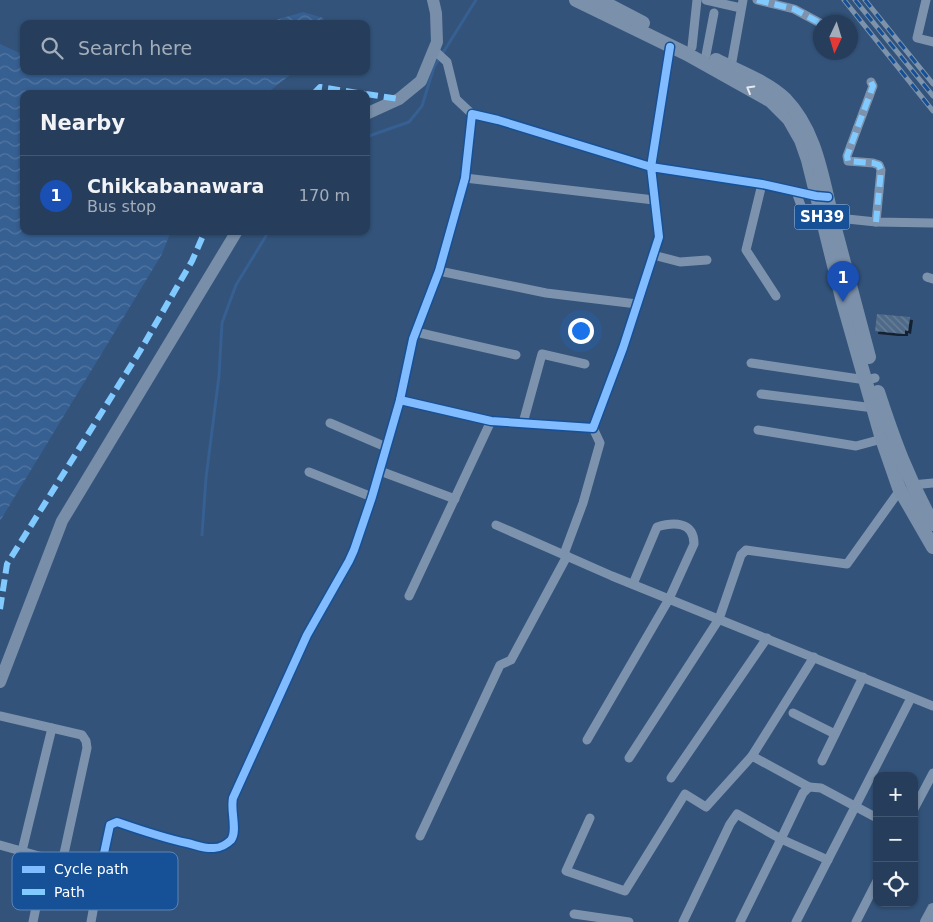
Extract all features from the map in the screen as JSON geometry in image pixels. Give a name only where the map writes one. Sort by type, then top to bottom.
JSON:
[{"type":"main road","name":"SH39","points":[[576,0],[681,47],[771,101],[789,119],[801,140],[822,197]]},
{"type":"main road","points":[[600,0],[681,47],[706,55],[761,82],[784,98],[803,122],[812,141],[822,197],[870,379],[896,447],[906,488],[933,524]]},
{"type":"main road","points":[[870,379],[874,408],[882,439],[933,547]]},
{"type":"street","points":[[370,112],[399,99],[421,80],[436,51],[437,42],[433,0]]},
{"type":"street","points":[[420,836],[500,665],[511,660],[565,555],[583,502],[600,442],[593,428],[659,238],[651,167],[681,47],[697,0]]},
{"type":"street","points":[[706,0],[742,4],[731,67]]},
{"type":"street","points":[[757,0],[794,10],[813,20]]},
{"type":"street","points":[[926,0],[917,38],[933,42]]},
{"type":"street","points":[[706,55],[714,13]]},
{"type":"street","points":[[436,51],[445,60],[451,74],[456,99],[472,114],[498,120],[651,167],[762,184],[822,197]]},
{"type":"street","points":[[871,82],[873,86],[846,156],[848,161],[879,165],[881,170],[876,222]]},
{"type":"street","points":[[104,852],[110,825],[117,822],[159,837],[203,847],[214,848],[223,846],[231,839],[234,831],[231,806],[233,798],[307,635],[349,561],[372,497],[400,400],[416,332],[439,271],[465,178],[472,114]]},
{"type":"street","points":[[465,178],[654,200]]},
{"type":"street","points":[[762,184],[746,250],[776,296]]},
{"type":"street","points":[[796,192],[802,211],[809,215],[876,222],[933,223]]},
{"type":"street","points":[[0,682],[62,521],[235,235]]},
{"type":"street","points":[[653,255],[680,262],[707,260]]},
{"type":"street","points":[[439,271],[546,293],[637,304]]},
{"type":"street","points":[[416,332],[516,355]]},
{"type":"street","points":[[523,423],[542,354],[585,364]]},
{"type":"street","points":[[751,363],[870,379]]},
{"type":"street","points":[[761,394],[874,408]]},
{"type":"street","points":[[400,400],[491,421],[593,428]]},
{"type":"street","points":[[409,596],[491,421]]},
{"type":"street","points":[[330,423],[386,448]]},
{"type":"street","points":[[758,430],[856,446],[882,439]]},
{"type":"street","points":[[380,471],[455,499]]},
{"type":"street","points":[[309,472],[372,497]]},
{"type":"street","points":[[629,758],[719,619],[738,560],[746,550],[847,564],[906,488],[933,483]]},
{"type":"street","points":[[587,740],[669,599],[694,544],[694,537],[691,531],[683,524],[669,524],[657,527],[633,584]]},
{"type":"street","points":[[496,525],[669,599],[863,676],[933,706]]},
{"type":"street","points":[[671,778],[768,638]]},
{"type":"street","points":[[590,818],[566,871],[625,891],[685,794],[706,807],[752,756],[814,657]]},
{"type":"street","points":[[822,761],[863,676]]},
{"type":"street","points":[[796,922],[911,698]]},
{"type":"street","points":[[793,713],[835,734]]},
{"type":"street","points":[[0,716],[82,735],[86,741],[87,748],[64,852]]},
{"type":"street","points":[[22,851],[52,728]]},
{"type":"street","points":[[752,756],[809,787],[821,788],[875,817]]},
{"type":"street","points":[[918,801],[933,773]]},
{"type":"street","points":[[740,922],[803,793],[809,787]]},
{"type":"street","points":[[683,922],[730,824],[737,814],[781,839],[828,860]]},
{"type":"street","points":[[0,845],[25,852]]},
{"type":"street","points":[[856,922],[873,889]]},
{"type":"street","points":[[926,922],[933,909]]},
{"type":"street","points":[[574,914],[629,922]]},
{"type":"water","points":[[303,12],[323,18],[324,20],[276,20]]},
{"type":"water","points":[[0,44],[20,53],[20,75],[290,75],[271,90],[20,90],[20,235],[169,235],[162,254],[0,521]]},
{"type":"building","points":[[877,314],[910,317],[908,331],[905,330],[905,334],[875,331]]},
{"type":"waterway","points":[[370,136],[409,122],[422,106],[434,67],[476,0]]},
{"type":"waterway","points":[[202,535],[206,478],[219,376],[222,323],[236,285],[267,235]]},
{"type":"railway","points":[[844,0],[933,111]]},
{"type":"railway","points":[[855,0],[933,96]]},
{"type":"railway","points":[[865,0],[933,84]]},
{"type":"marked path","points":[[757,0],[794,9],[813,19]]},
{"type":"marked path","points":[[871,82],[873,86],[847,156],[848,161],[879,165],[881,170],[876,222]]},
{"type":"marked path","points":[[317,90],[320,87],[339,90]]},
{"type":"marked path","points":[[370,95],[399,99]]},
{"type":"marked path","points":[[0,609],[7,564],[140,351],[192,261],[203,235]]},
{"type":"cycle path","points":[[104,852],[110,825],[117,822],[160,836],[207,848],[223,846],[233,836],[233,798],[307,635],[349,561],[372,497],[400,400],[413,339],[439,271],[465,178],[472,114],[498,120],[651,167],[670,47]]},
{"type":"cycle path","points":[[400,400],[491,421],[593,428],[623,348],[659,237],[651,167],[762,184],[828,197]]},
{"type":"place","name":"Chikkabanawara","points":[[843,302]]}]
